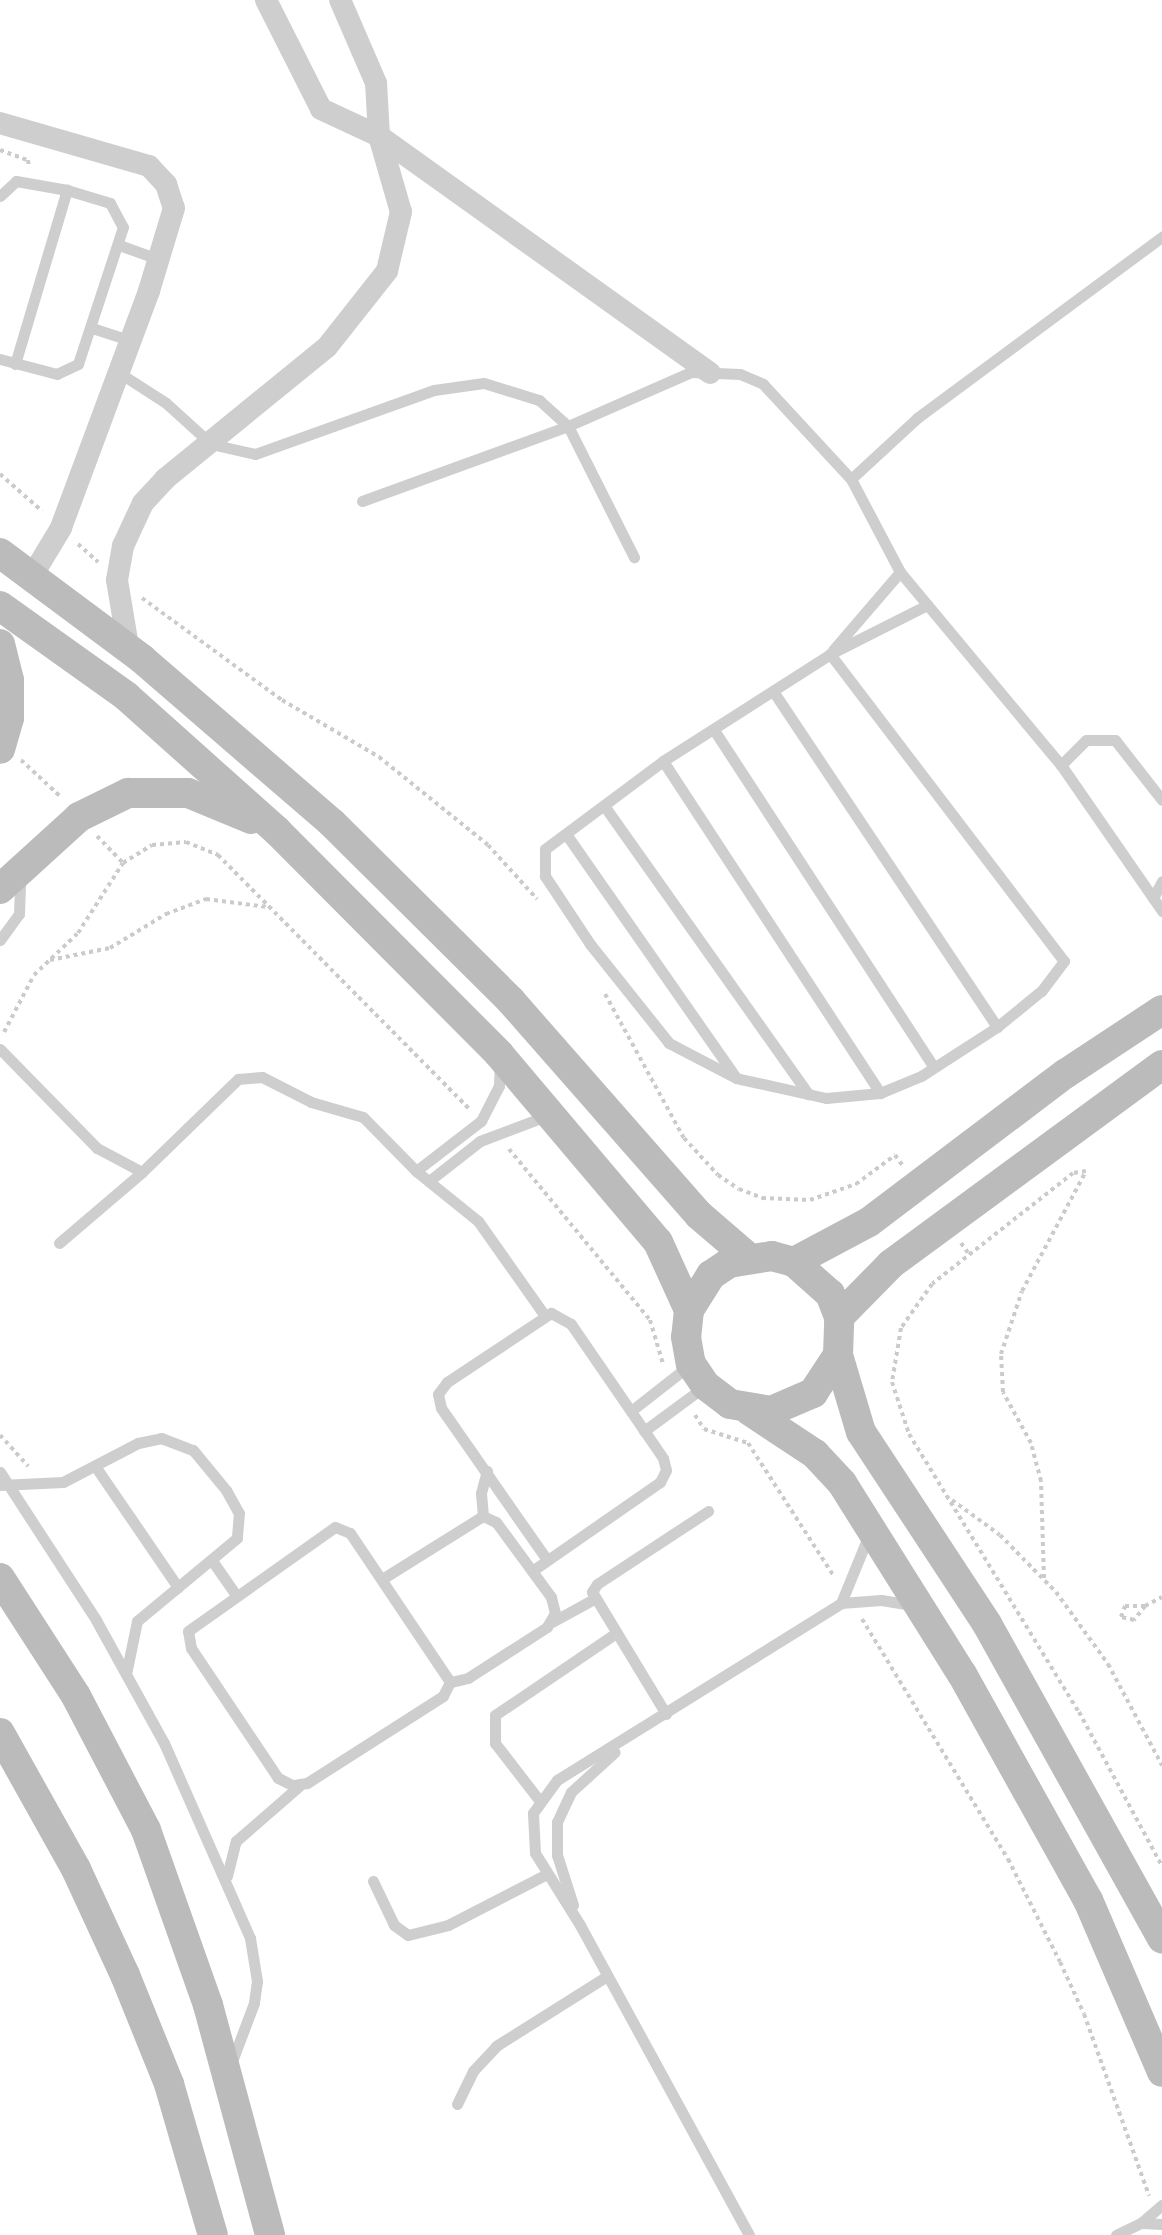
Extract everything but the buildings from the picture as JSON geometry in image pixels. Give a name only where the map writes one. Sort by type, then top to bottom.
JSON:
[{"type":"street","points":[[266,0],[321,109],[379,136],[710,373]]},
{"type":"street","points":[[129,652],[117,580],[123,546],[143,503],[327,347],[387,271],[401,212],[379,136],[376,83],[340,0]]},
{"type":"street","points":[[0,123],[149,166],[166,184],[174,208],[130,340],[61,528],[32,576]]},
{"type":"street","points":[[0,553],[238,739],[423,911],[564,1059],[699,1215],[748,1257]]},
{"type":"street","points":[[0,606],[126,696],[277,831],[499,1054],[553,1114],[658,1242],[689,1310]]},
{"type":"street","points":[[0,644],[9,680],[9,718],[0,749]]},
{"type":"street","points":[[10,879],[79,817],[128,793],[188,793],[277,831]]},
{"type":"street","points":[[1158,1007],[846,1237],[794,1262],[748,1257],[711,1275],[689,1310],[686,1337],[688,1382],[748,1410],[815,1454],[870,1527],[1088,1900],[1162,2072]]},
{"type":"street","points":[[839,1317],[891,1264],[1162,1065]]},
{"type":"street","points":[[794,1262],[830,1294],[839,1317],[838,1355],[861,1432],[987,1624],[1162,1939]]},
{"type":"street","points":[[748,1410],[793,1405],[813,1393],[838,1355]]},
{"type":"street","points":[[0,1578],[76,1696],[146,1830],[227,2075],[270,2235]]},
{"type":"street","points":[[0,1733],[76,1869],[125,1975],[169,2084],[213,2235]]},
{"type":"lane","points":[[0,196],[16,181],[67,190],[117,210],[122,223],[119,245],[82,358],[65,373],[0,359]]},
{"type":"lane","points":[[15,364],[67,190]]},
{"type":"lane","points":[[851,479],[917,418],[1162,237]]},
{"type":"lane","points":[[119,245],[158,259]]},
{"type":"lane","points":[[92,328],[130,340]]},
{"type":"lane","points":[[118,372],[166,403],[211,444],[255,454],[434,390],[484,383],[539,400],[568,426],[634,557]]},
{"type":"lane","points":[[362,501],[568,426],[668,380],[710,373],[740,374],[763,384],[851,479],[900,572],[1061,765],[1162,911]]},
{"type":"lane","points":[[830,654],[900,572]]},
{"type":"lane","points":[[830,654],[1064,961],[1041,991],[997,1027],[934,1067],[880,1093],[826,1098],[736,1078],[669,1043],[590,944],[545,876],[545,849],[663,761],[830,654],[927,605]]},
{"type":"lane","points":[[773,691],[997,1027]]},
{"type":"lane","points":[[714,730],[934,1067]]},
{"type":"lane","points":[[1061,765],[1086,740],[1115,740],[1162,800]]},
{"type":"lane","points":[[663,761],[880,1093]]},
{"type":"lane","points":[[605,807],[808,1094]]},
{"type":"lane","points":[[566,834],[736,1078]]},
{"type":"lane","points":[[0,940],[19,914],[10,879]]},
{"type":"lane","points":[[1153,898],[1162,881]]},
{"type":"lane","points":[[0,1049],[97,1148],[142,1172]]},
{"type":"lane","points":[[416,1171],[481,1121],[499,1086],[499,1054]]},
{"type":"lane","points":[[59,1243],[142,1172],[227,1086],[250,1076],[363,1117],[416,1171],[478,1221],[545,1316]]},
{"type":"lane","points":[[429,1181],[496,1133],[553,1114]]},
{"type":"lane","points":[[532,1571],[664,1477],[663,1458],[571,1324],[558,1314],[545,1316],[447,1382],[438,1394],[441,1408],[547,1560]]},
{"type":"lane","points":[[631,1411],[688,1382]]},
{"type":"lane","points":[[644,1431],[688,1382]]},
{"type":"lane","points":[[0,1485],[46,1486],[149,1439],[172,1440],[193,1450],[239,1513],[237,1538],[213,1562],[137,1621],[126,1675]]},
{"type":"lane","points":[[95,1466],[178,1587]]},
{"type":"lane","points":[[483,1516],[481,1493],[487,1471]]},
{"type":"lane","points":[[0,1472],[13,1487],[126,1675],[171,1757],[250,1938],[257,1981],[227,2075]]},
{"type":"lane","points":[[666,1714],[594,1599],[597,1584],[708,1511]]},
{"type":"lane","points":[[483,1516],[496,1522],[555,1604],[552,1622]]},
{"type":"lane","points":[[382,1579],[483,1516]]},
{"type":"lane","points":[[299,1786],[278,1778],[187,1640],[194,1624],[236,1595],[335,1527],[350,1533],[450,1682]]},
{"type":"lane","points":[[846,1600],[870,1527]]},
{"type":"lane","points":[[213,1562],[236,1595]]},
{"type":"lane","points":[[450,1682],[468,1678],[552,1622],[594,1599]]},
{"type":"lane","points":[[749,2235],[580,1925],[547,1874],[531,1840],[539,1800],[557,1780],[639,1732],[846,1600],[881,1600],[919,1607]]},
{"type":"lane","points":[[539,1800],[495,1743],[495,1715],[616,1633]]},
{"type":"lane","points":[[227,1880],[236,1841],[299,1786],[443,1696],[450,1682]]},
{"type":"lane","points":[[580,1925],[557,1855],[559,1814],[582,1779],[639,1732]]},
{"type":"lane","points":[[373,1881],[394,1925],[408,1935],[448,1925],[547,1874]]},
{"type":"lane","points":[[457,2104],[473,2071],[496,2046],[607,1976]]},
{"type":"lane","points":[[1116,2235],[1141,2223],[1158,2209]]},
{"type":"lane","points":[[1141,2223],[1162,2224]]},
{"type":"path","points":[[0,474],[117,580],[282,700],[379,757],[488,845],[539,902]]},
{"type":"path","points":[[0,1039],[23,992],[47,960],[91,917],[123,863],[152,845],[186,842],[203,846],[269,908],[481,1121]]},
{"type":"path","points":[[47,960],[110,948],[166,914],[206,899],[248,901],[269,908]]},
{"type":"path","points":[[601,985],[684,1138],[718,1175],[739,1189],[762,1198],[810,1200],[856,1184],[895,1155],[917,1185]]},
{"type":"path","points":[[496,1133],[650,1320],[656,1353],[688,1382],[704,1429],[748,1443],[1008,1859],[1084,2014],[1158,2209]]},
{"type":"path","points":[[1044,1578],[1041,1481],[1031,1443],[1003,1392],[1001,1354],[1022,1291],[1086,1171],[1073,1173],[969,1254],[914,1304],[894,1355],[898,1409],[1079,1712],[1162,1866]]},
{"type":"path","points":[[946,1223],[969,1254]]},
{"type":"path","points":[[0,1435],[46,1486]]},
{"type":"path","points":[[950,1499],[1000,1535],[1044,1578],[1108,1664],[1162,1765]]},
{"type":"path","points":[[1145,1606],[1125,1606],[1121,1617],[1134,1620],[1145,1606],[1162,1597]]}]
